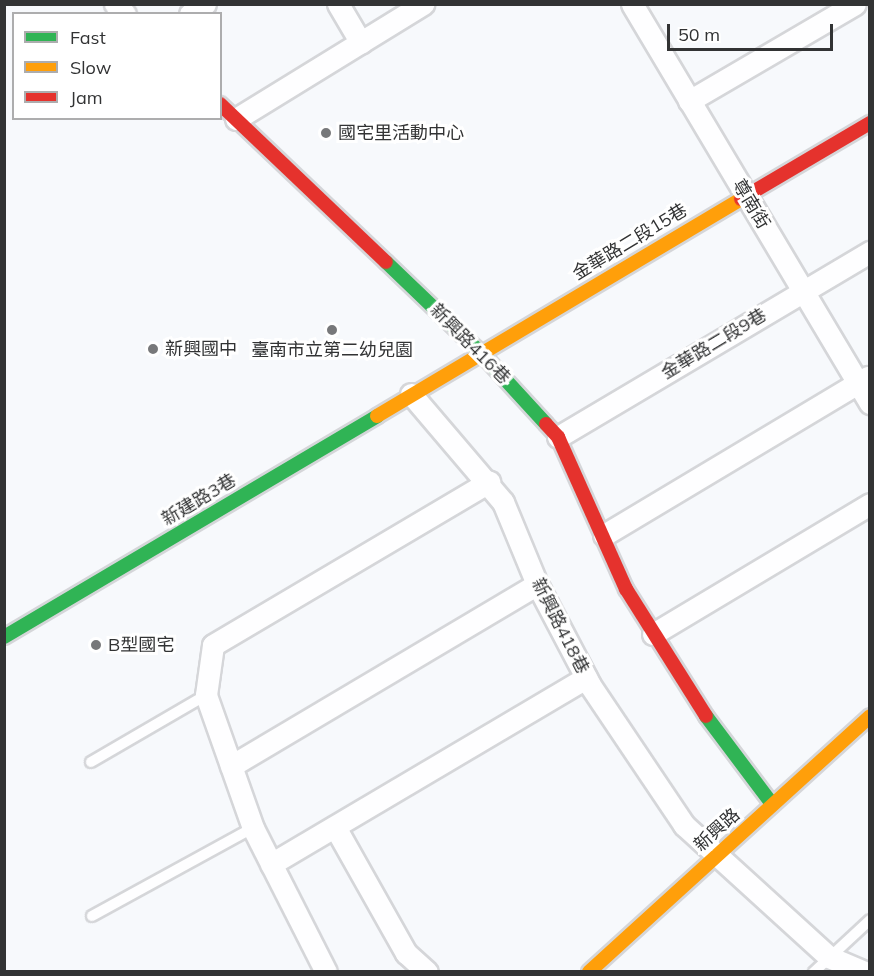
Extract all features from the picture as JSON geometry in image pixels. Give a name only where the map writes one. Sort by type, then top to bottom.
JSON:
[{"type":"street","points":[[338,4],[361,43]]},
{"type":"street","points":[[236,119],[423,4]]},
{"type":"street","name":"尊南街","points":[[632,4],[803,291],[864,380],[870,403]]},
{"type":"street","points":[[689,100],[855,4]]},
{"type":"street","name":"新興路416巷","points":[[222,106],[481,353],[558,436],[604,535],[626,589],[728,750],[772,804]]},
{"type":"street","name":"金華路二段15巷","points":[[411,394],[870,123]]},
{"type":"street","name":"金華路二段9巷","points":[[558,436],[870,252]]},
{"type":"street","points":[[604,535],[864,380]]},
{"type":"street","name":"新興路418巷","points":[[411,394],[489,482],[502,502],[537,584],[586,678],[684,825],[829,957],[865,972]]},
{"type":"street","name":"新建路3巷","points":[[4,637],[411,394]]},
{"type":"street","points":[[326,972],[253,828],[206,695],[213,645],[489,482]]},
{"type":"street","points":[[653,634],[870,504]]},
{"type":"street","points":[[231,766],[537,584]]},
{"type":"street","points":[[271,864],[586,678]]},
{"type":"street","name":"新興路","points":[[589,972],[870,716]]},
{"type":"street","points":[[335,827],[406,953],[427,972]]},
{"type":"lane","points":[[91,762],[206,695]]},
{"type":"lane","points":[[92,916],[253,828]]},
{"type":"lane","points":[[813,972],[870,920]]},
{"type":"traffic: fast","points":[[386,262],[481,353],[546,424]]},
{"type":"traffic: fast","points":[[4,637],[377,416]]},
{"type":"traffic: fast","points":[[706,716],[772,804]]},
{"type":"traffic: slow","points":[[377,416],[741,199]]},
{"type":"traffic: slow","points":[[589,972],[870,716]]},
{"type":"traffic: jam","points":[[222,106],[386,262]]},
{"type":"traffic: jam","points":[[741,199],[870,123]]},
{"type":"traffic: jam","points":[[546,424],[558,437],[626,589],[706,716]]},
{"type":"place","name":"國宅里活動中心","points":[[326,133]]},
{"type":"place","name":"臺南市立第二幼兒園","points":[[332,330]]},
{"type":"place","name":"新興國中","points":[[153,349]]},
{"type":"place","name":"B型國宅","points":[[96,645]]}]
